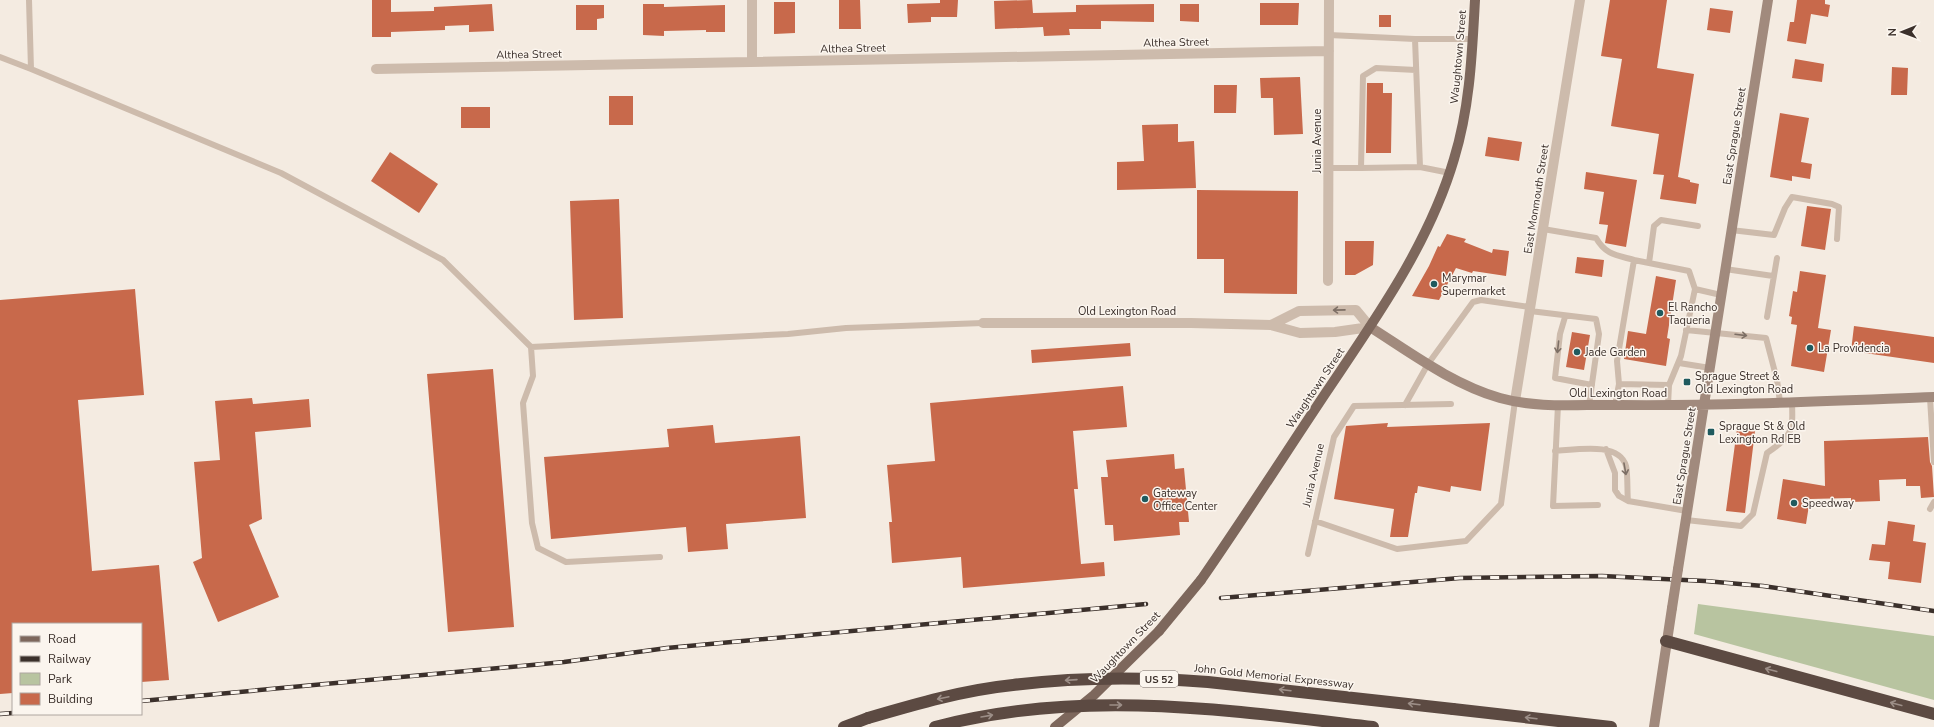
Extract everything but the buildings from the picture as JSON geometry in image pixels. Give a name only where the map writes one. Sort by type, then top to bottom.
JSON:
[{"type":"highway","points":[[1666,641],[1934,714]]},
{"type":"highway","name":"John Gold Memorial Expressway","points":[[844,727],[868,718],[933,700],[972,692],[1012,685],[1089,678],[1168,679],[1208,682],[1611,727]]},
{"type":"highway","points":[[935,727],[1016,712],[1090,706],[1127,705],[1167,706],[1247,713],[1373,727]]},
{"type":"main road","name":"Waughtown Street","points":[[1055,727],[1094,695],[1159,632],[1201,580],[1370,327],[1416,250],[1432,220],[1450,173],[1462,133],[1470,84],[1475,0]]},
{"type":"main road","name":"East Sprague Street","points":[[1654,727],[1666,641],[1768,0]]},
{"type":"main road","name":"Old Lexington Road","points":[[1370,327],[1428,364],[1467,385],[1515,401],[1558,405],[1668,406],[1932,397]]},
{"type":"street","points":[[752,0],[752,62]]},
{"type":"street","name":"Junia Avenue","points":[[1328,281],[1329,0]]},
{"type":"street","name":"East Monmouth Street","points":[[1515,401],[1580,0]]},
{"type":"street","name":"Althea Street","points":[[376,69],[1329,51]]},
{"type":"street","name":"Old Lexington Road","points":[[1271,324],[1299,311],[1356,310],[1370,327]]},
{"type":"street","name":"Old Lexington Road","points":[[983,323],[1192,322],[1271,324],[1300,333],[1335,332],[1370,327]]},
{"type":"lane","points":[[29,0],[31,68]]},
{"type":"lane","points":[[1329,35],[1415,39],[1473,39]]},
{"type":"lane","points":[[1415,39],[1420,167]]},
{"type":"lane","points":[[0,57],[31,68],[281,173],[443,260],[531,347],[533,376],[523,402],[532,523],[538,548],[566,562],[660,558]]},
{"type":"lane","points":[[1361,168],[1363,76],[1376,68],[1416,70]]},
{"type":"lane","points":[[1329,168],[1420,167],[1450,173]]},
{"type":"lane","points":[[1731,230],[1774,235],[1785,208],[1792,197],[1832,204],[1839,207],[1837,239]]},
{"type":"lane","points":[[1649,263],[1654,226],[1661,220],[1698,226]]},
{"type":"lane","points":[[1543,229],[1596,238],[1602,249],[1610,254],[1689,271],[1695,289],[1679,363],[1669,385],[1668,406]]},
{"type":"lane","points":[[1767,318],[1777,258]]},
{"type":"lane","points":[[1615,405],[1619,384],[1617,361],[1634,260]]},
{"type":"lane","points":[[1725,269],[1774,276]]},
{"type":"lane","points":[[1695,289],[1721,295]]},
{"type":"lane","points":[[1405,405],[1428,364],[1473,302],[1481,300],[1565,317],[1596,320],[1599,334],[1590,405]]},
{"type":"lane","points":[[1565,317],[1560,334],[1555,378],[1592,385]]},
{"type":"lane","points":[[531,347],[788,334],[846,328],[983,323]]},
{"type":"lane","points":[[1686,330],[1766,338],[1777,380],[1780,402]]},
{"type":"lane","points":[[1679,363],[1710,368]]},
{"type":"lane","points":[[1619,384],[1669,385]]},
{"type":"lane","points":[[1932,397],[1934,462]]},
{"type":"lane","points":[[1315,521],[1397,549],[1466,541],[1501,504],[1515,401]]},
{"type":"lane","points":[[1606,449],[1615,473],[1615,490],[1619,496],[1628,501],[1686,516],[1741,526],[1753,514],[1768,453],[1782,443],[1793,426],[1792,402]]},
{"type":"lane","points":[[1405,405],[1451,404]]},
{"type":"lane","name":"Junia Avenue","points":[[1308,554],[1334,437],[1354,406],[1405,405]]},
{"type":"lane","points":[[1558,405],[1553,506],[1598,505]]},
{"type":"lane","points":[[1555,451],[1606,449],[1620,455],[1626,467],[1628,501]]},
{"type":"lane","points":[[1930,509],[1934,502]]},
{"type":"green space","points":[[1698,604],[1934,636],[1934,700],[1694,634]]},
{"type":"railway","points":[[1221,598],[1460,578],[1602,576],[1705,581],[1763,586],[1934,611]]},
{"type":"railway","points":[[142,701],[564,662],[667,648],[1146,604]]},
{"type":"railway","points":[[0,714],[12,713]]},
{"type":"place","name":"Marymar Supermarket","points":[[1434,284]]},
{"type":"place","name":"El Rancho Taqueria","points":[[1660,313]]},
{"type":"place","name":"La Providencia","points":[[1810,348]]},
{"type":"place","name":"Jade Garden","points":[[1577,352]]},
{"type":"place","name":"Sprague Street & Old Lexington Road","points":[[1687,382]]},
{"type":"place","name":"Sprague St & Old Lexington Rd EB","points":[[1711,432]]},
{"type":"place","name":"Gateway Office Center","points":[[1145,499]]},
{"type":"place","name":"Speedway","points":[[1794,503]]}]
